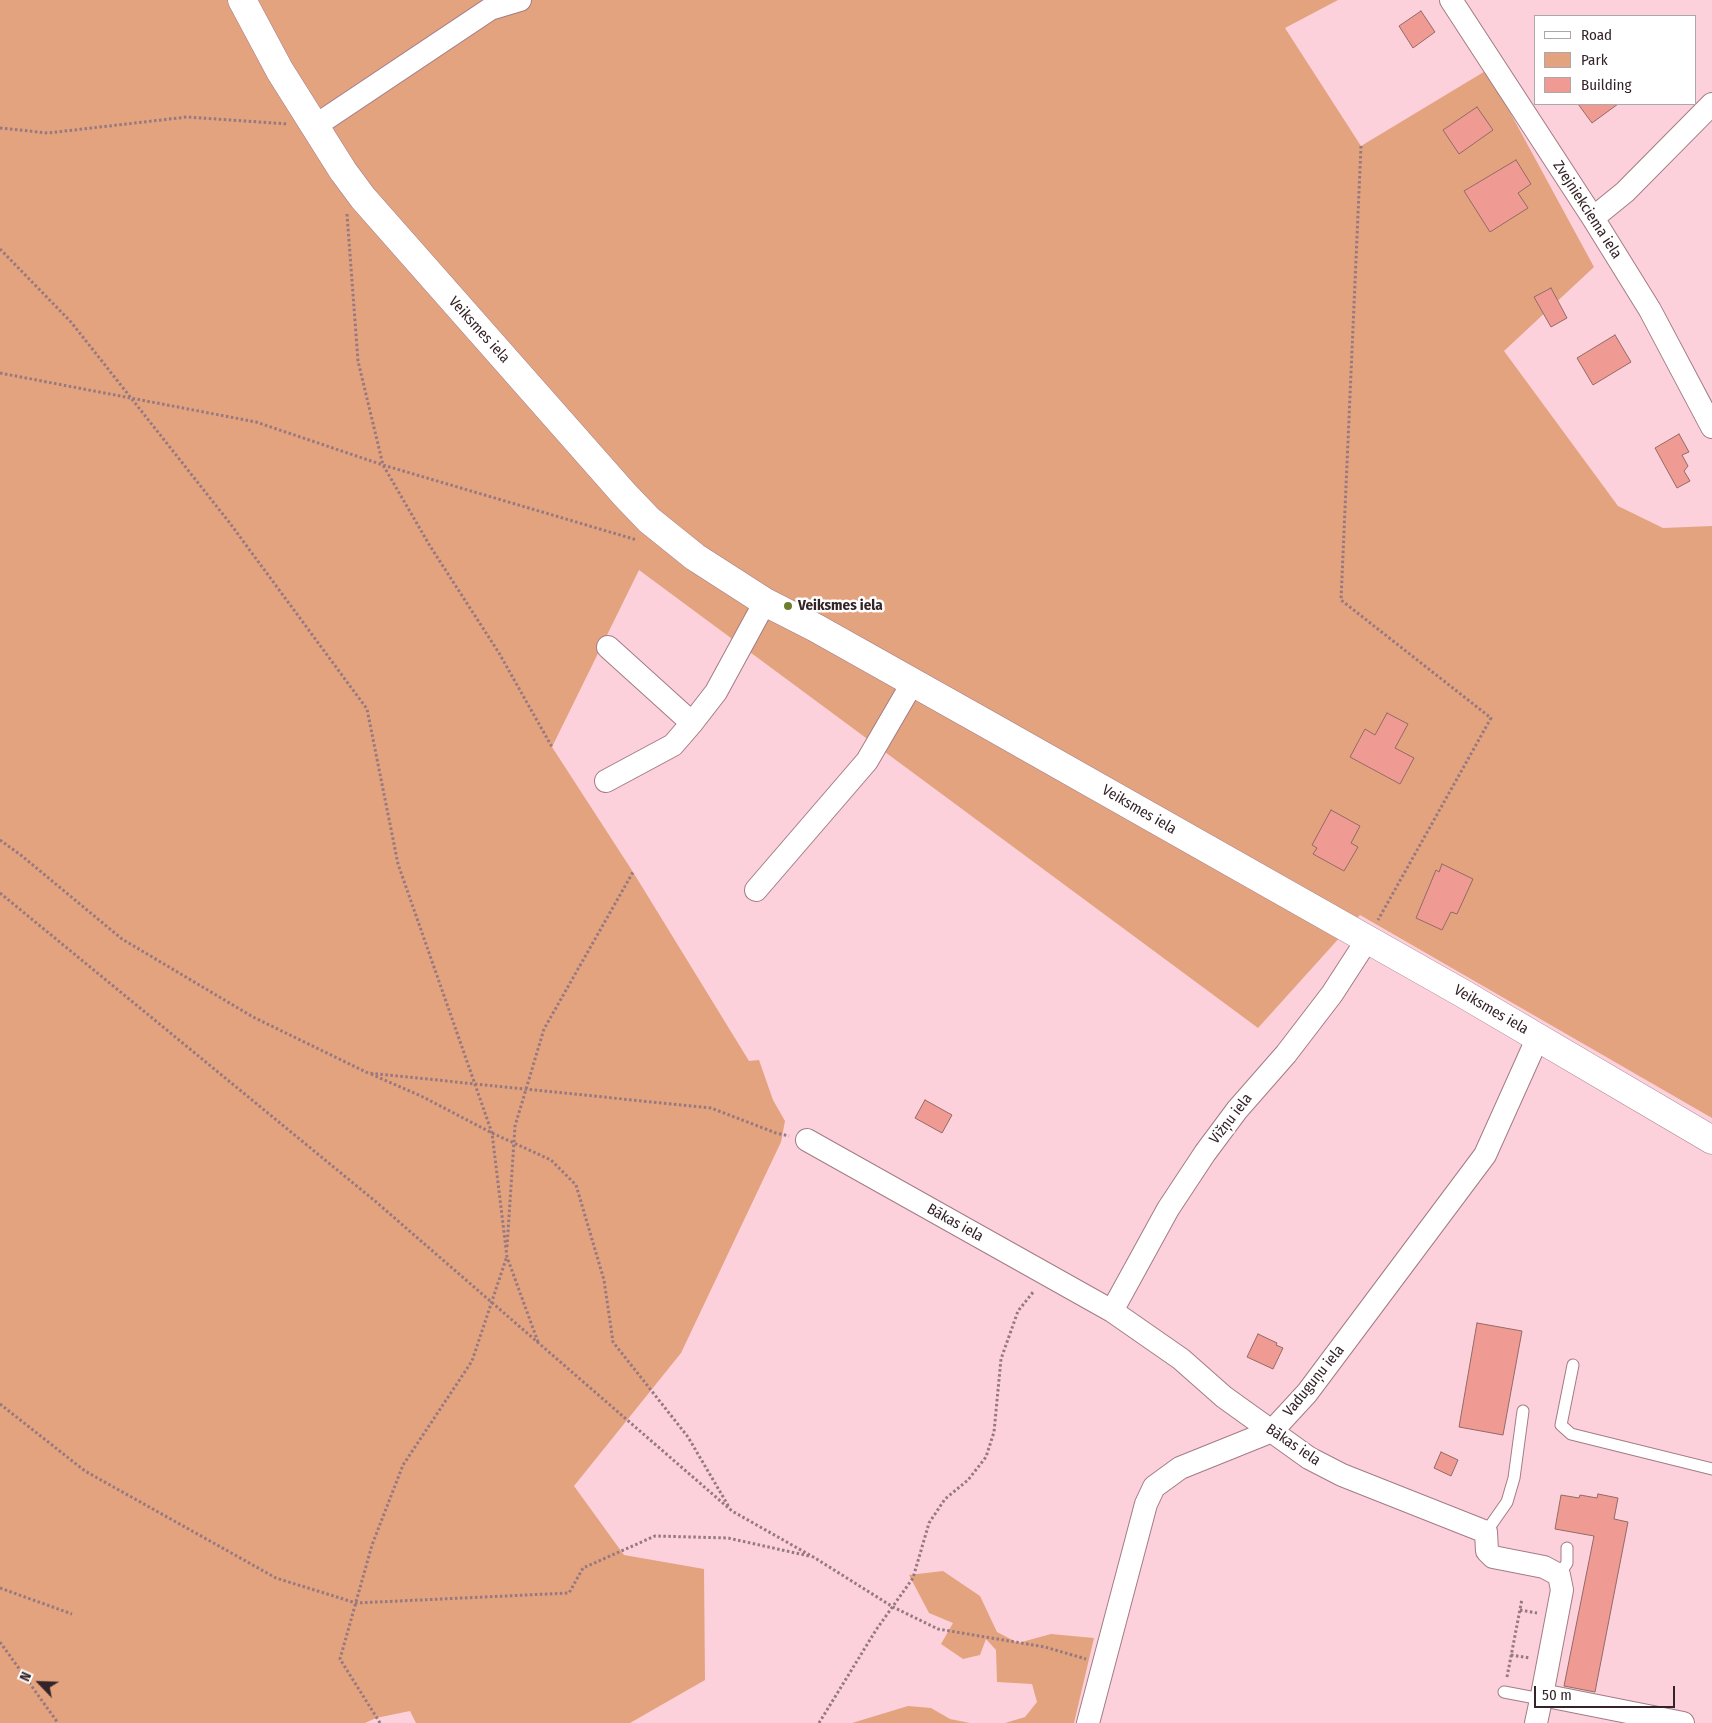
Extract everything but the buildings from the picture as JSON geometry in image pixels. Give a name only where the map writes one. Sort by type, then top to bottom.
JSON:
[{"type":"main road","name":"Veiksmes iela","points":[[242,1],[280,71],[363,198],[648,520],[695,557],[765,602],[913,682],[1538,1037],[1712,1140]]},
{"type":"street","points":[[315,126],[490,9],[520,0]]},
{"type":"street","name":"Zvejniekciema iela","points":[[1451,0],[1650,310],[1712,427]]},
{"type":"street","points":[[1592,218],[1625,192],[1712,104]]},
{"type":"street","points":[[606,781],[673,745],[716,692],[765,602]]},
{"type":"street","points":[[608,647],[692,723]]},
{"type":"street","points":[[756,890],[867,761],[913,682]]},
{"type":"street","name":"Vižņu iela","points":[[1112,1310],[1168,1209],[1205,1153],[1237,1110],[1286,1054],[1332,994],[1367,940]]},
{"type":"street","name":"Vaduguņu iela","points":[[1088,1723],[1146,1504],[1154,1487],[1180,1468],[1272,1431],[1307,1392],[1485,1155],[1538,1037]]},
{"type":"street","name":"Bākas iela","points":[[807,1140],[1112,1310],[1181,1359],[1224,1397],[1308,1458],[1342,1475],[1486,1532]]},
{"type":"street","points":[[1486,1532],[1488,1551],[1493,1557],[1544,1567],[1559,1574],[1562,1590],[1536,1723]]},
{"type":"street","points":[[1542,1697],[1683,1723]]},
{"type":"lane","points":[[1573,1365],[1561,1425],[1571,1434],[1712,1469]]},
{"type":"lane","points":[[1486,1532],[1508,1502],[1514,1478],[1523,1411]]},
{"type":"lane","points":[[1559,1574],[1567,1563],[1567,1548]]},
{"type":"lane","points":[[1504,1692],[1542,1697]]},
{"type":"path","points":[[0,128],[48,134],[187,117],[315,126]]},
{"type":"path","points":[[1361,146],[1341,600],[1491,718],[1367,940]]},
{"type":"path","points":[[346,209],[358,361],[384,465],[430,546],[499,653],[552,747]]},
{"type":"path","points":[[0,249],[71,322],[229,522],[367,709],[398,864],[492,1132],[506,1257],[538,1343]]},
{"type":"path","points":[[0,373],[256,422],[384,465],[638,540]]},
{"type":"path","points":[[0,840],[122,939],[252,1017],[423,1097],[551,1160],[576,1185],[604,1280],[613,1342],[688,1438],[732,1511]]},
{"type":"path","points":[[380,1723],[340,1659],[372,1545],[403,1465],[472,1361],[506,1257],[515,1126],[544,1029],[633,872]]},
{"type":"path","points":[[0,893],[375,1201],[732,1511],[815,1558],[893,1607],[938,1629],[1045,1647],[1104,1664]]},
{"type":"path","points":[[368,1072],[711,1108],[776,1133],[807,1140]]},
{"type":"path","points":[[819,1723],[876,1630],[913,1578],[929,1522],[945,1499],[968,1480],[986,1457],[994,1432],[1001,1359],[1018,1311],[1047,1275]]},
{"type":"path","points":[[0,1404],[85,1471],[276,1578],[356,1603],[569,1593],[583,1568],[655,1536],[728,1538],[815,1558]]},
{"type":"path","points":[[0,1588],[72,1614]]},
{"type":"path","points":[[1504,1692],[1522,1600]]},
{"type":"path","points":[[0,1642],[58,1723]]},
{"type":"green space","points":[[0,0],[1338,0],[1285,28],[1361,146],[1487,70],[1594,267],[1504,351],[1618,506],[1663,528],[1712,526],[1712,1118],[1360,915],[1258,1028],[639,570],[552,747],[633,872],[749,1061],[759,1060],[773,1100],[785,1121],[781,1142],[681,1353],[574,1486],[624,1555],[704,1569],[705,1680],[630,1723],[416,1723],[410,1711],[376,1718],[365,1723],[0,1723]]},
{"type":"green space","points":[[943,1571],[980,1596],[997,1632],[1018,1643],[1051,1634],[1094,1638],[1074,1723],[1005,1723],[1025,1717],[1037,1702],[1032,1684],[997,1682],[996,1650],[986,1639],[980,1655],[963,1659],[941,1644],[953,1623],[929,1613],[909,1575]]},
{"type":"green space","points":[[908,1706],[931,1708],[950,1719],[970,1723],[852,1723]]},
{"type":"place","name":"Veiksmes iela","points":[[788,606]]}]
